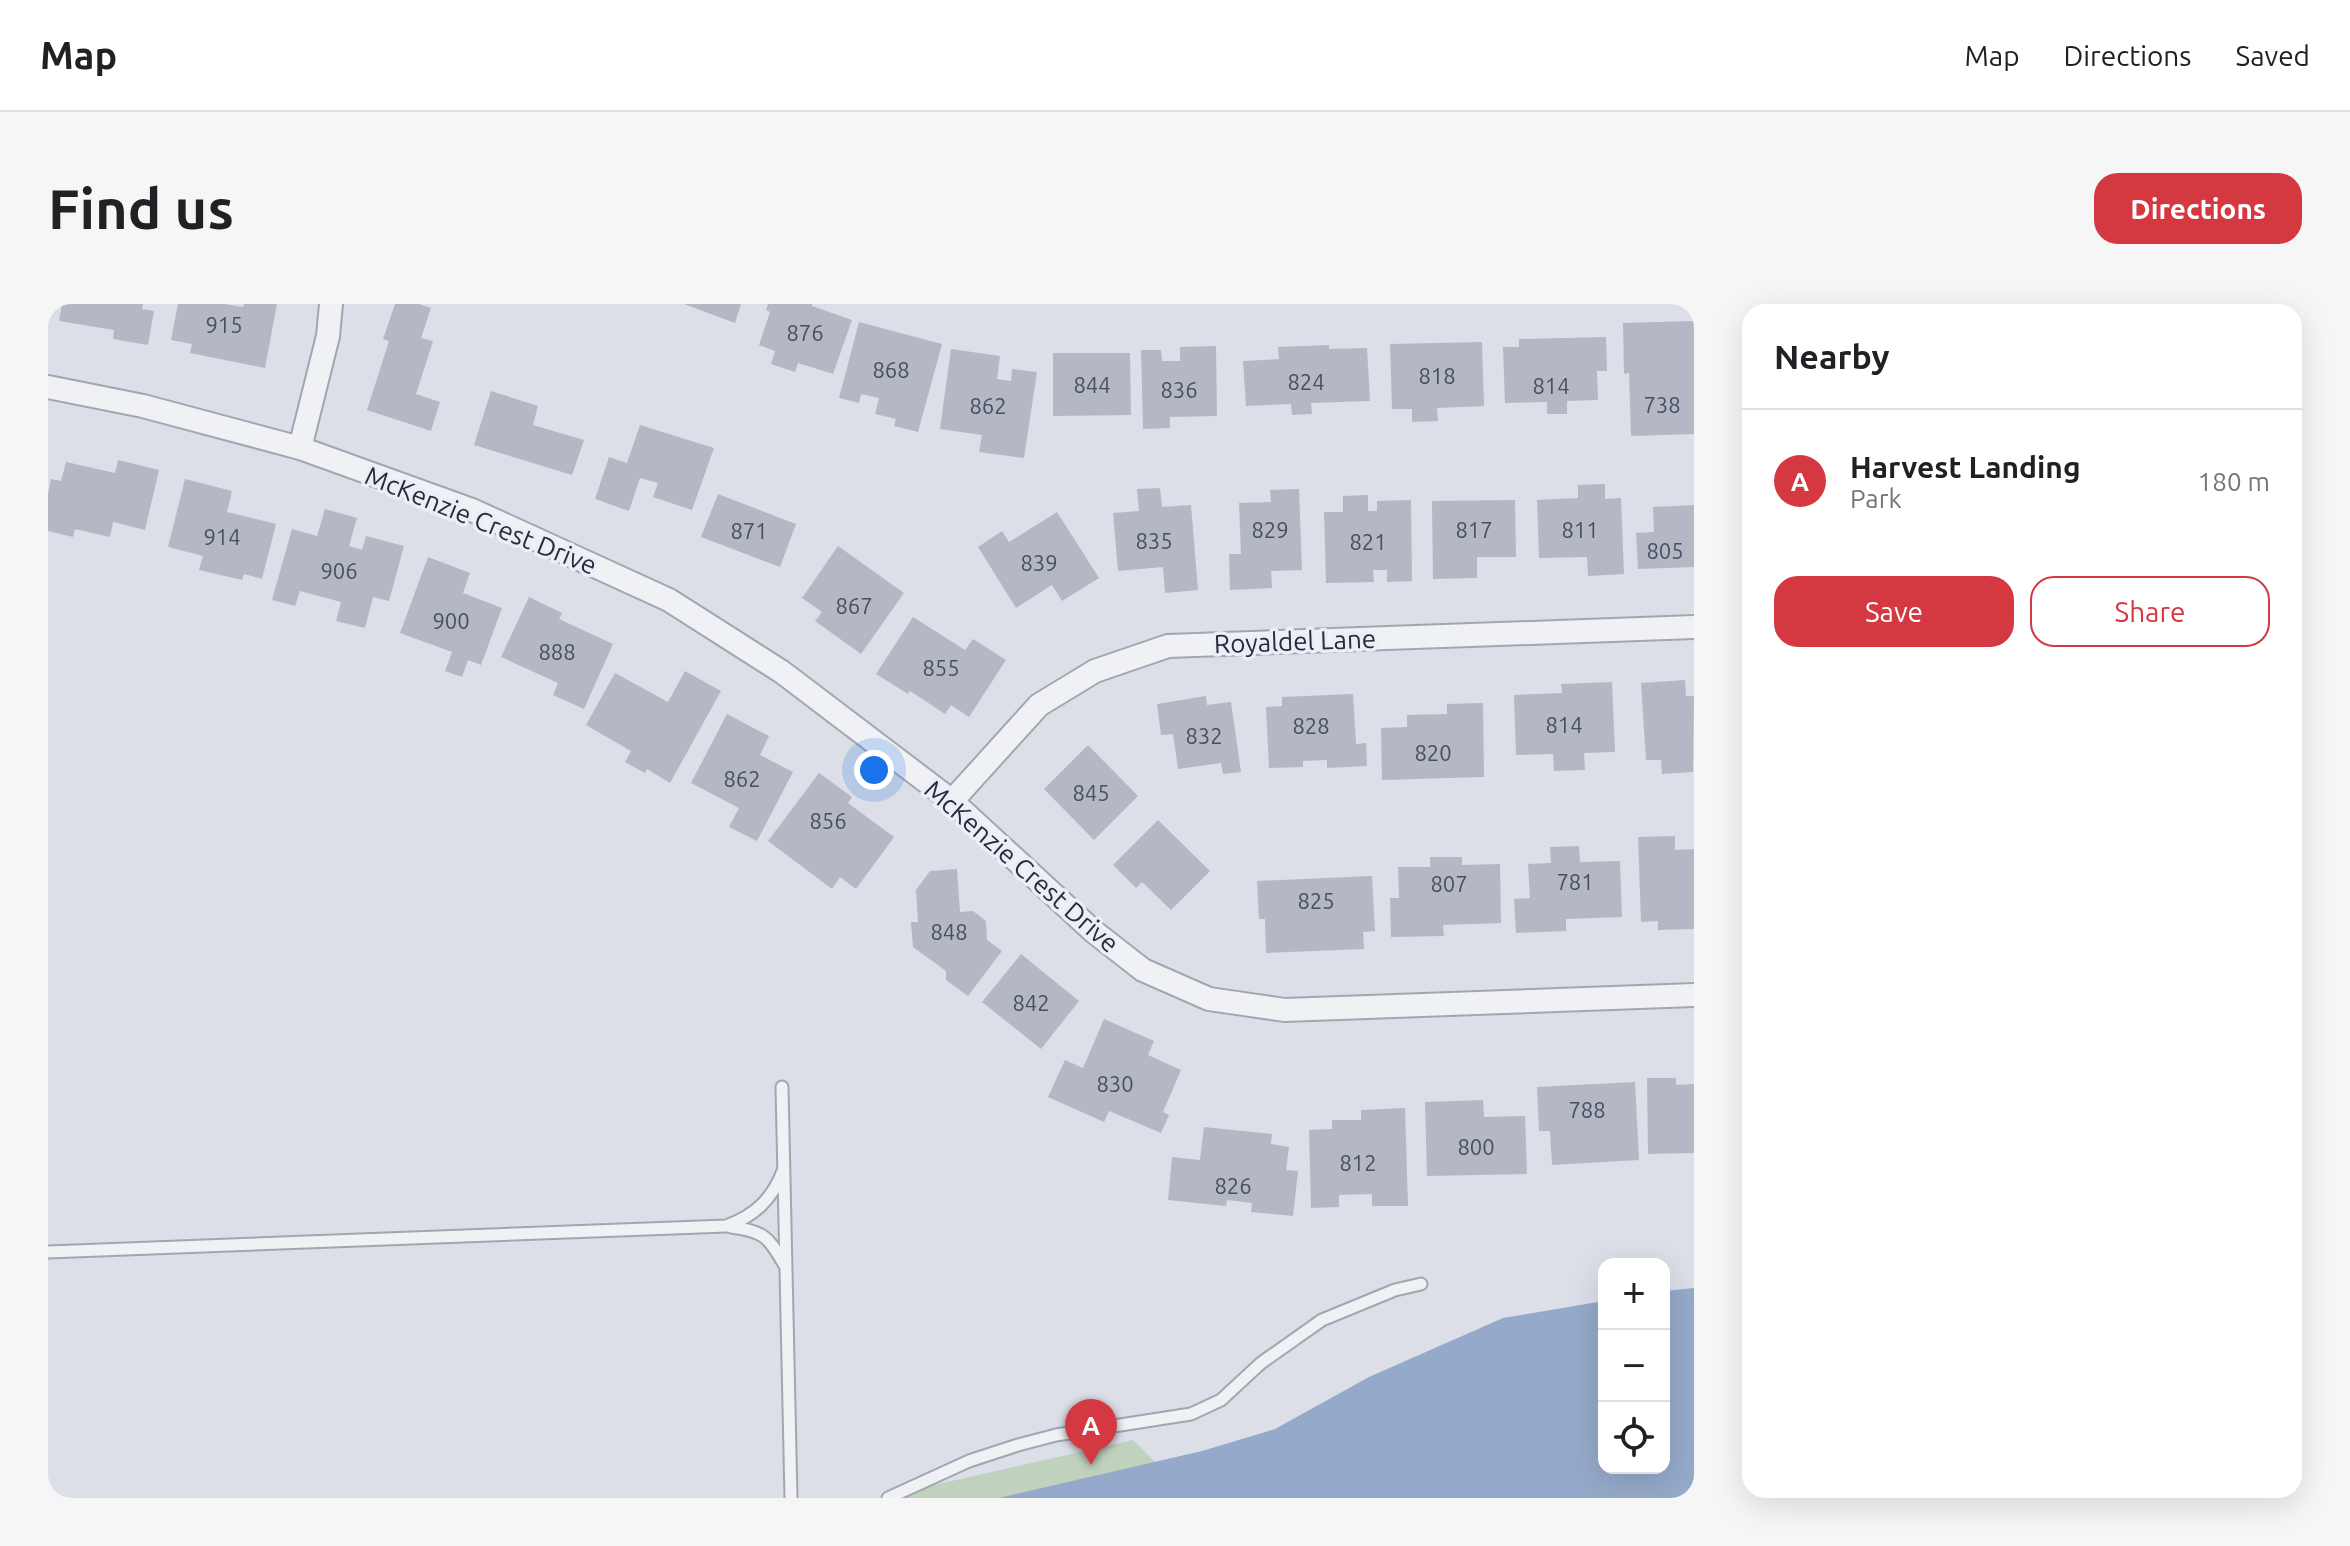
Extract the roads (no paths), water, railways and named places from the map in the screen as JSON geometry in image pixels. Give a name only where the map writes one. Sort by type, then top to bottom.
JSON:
[{"type":"street","points":[[300,448],[328,336],[331,304]]},
{"type":"street","name":"McKenzie Crest Drive","points":[[48,387],[143,406],[300,448],[472,510],[669,600],[782,672],[952,801],[1093,931],[1143,970],[1209,999],[1285,1010],[1694,995]]},
{"type":"street","name":"Royaldel Lane","points":[[952,801],[1039,705],[1095,671],[1168,646],[1694,627]]},
{"type":"lane","points":[[782,1087],[791,1498]]},
{"type":"lane","points":[[726,1226],[744,1220],[761,1207],[771,1197],[783,1171]]},
{"type":"lane","points":[[48,1252],[726,1226],[763,1234],[773,1243],[786,1266]]},
{"type":"lane","points":[[888,1498],[969,1461],[1018,1445],[1056,1435],[1191,1414],[1221,1400],[1261,1363],[1322,1320],[1395,1290],[1421,1284]]},
{"type":"water","points":[[1694,1288],[1694,1498],[999,1498],[1202,1451],[1275,1429],[1369,1377],[1503,1318],[1598,1302],[1598,1474],[1670,1474],[1670,1290]]},
{"type":"place","name":"Harvest Landing","points":[[1091,1465]]}]
